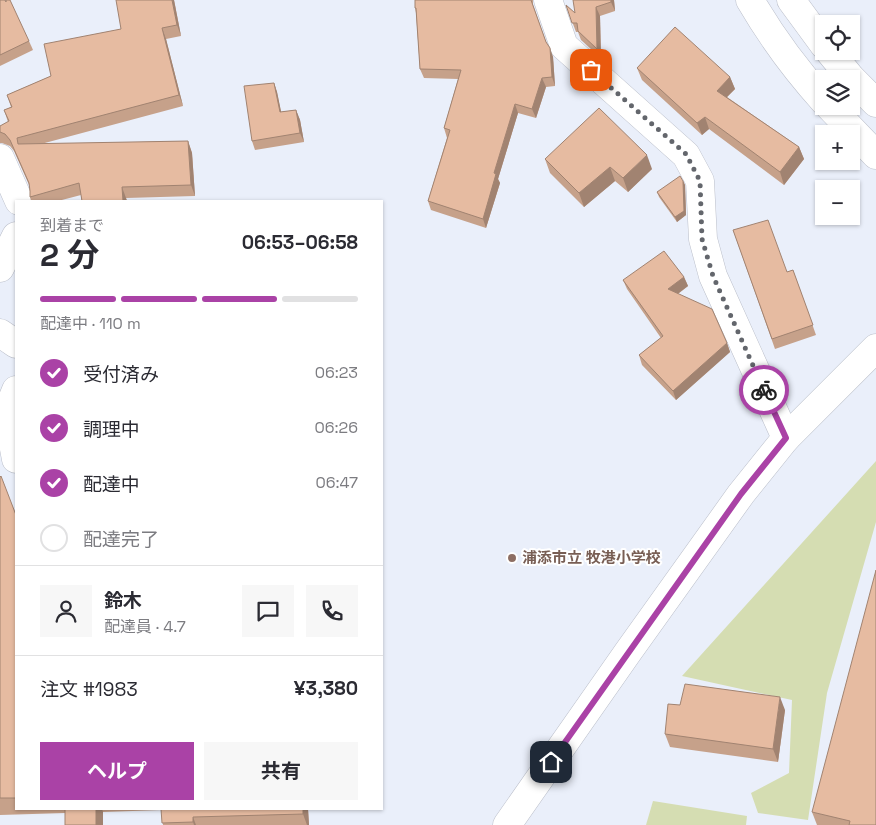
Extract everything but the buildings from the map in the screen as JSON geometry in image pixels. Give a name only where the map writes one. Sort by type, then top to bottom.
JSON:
[{"type":"main road","points":[[548,0],[564,46],[686,154],[700,181],[702,239],[713,276],[786,438]]},
{"type":"main road","points":[[750,0],[801,76],[815,91]]},
{"type":"main road","points":[[791,0],[815,33]]},
{"type":"main road","points":[[836,60],[876,103]]},
{"type":"main road","points":[[838,115],[870,149]]},
{"type":"main road","points":[[0,158],[19,200]]},
{"type":"main road","points":[[0,268],[15,238]]},
{"type":"main road","points":[[0,334],[15,343]]},
{"type":"main road","points":[[507,825],[741,494],[786,438],[876,348]]},
{"type":"main road","points":[[15,392],[6,412],[15,454]]},
{"type":"green space","points":[[876,461],[876,522],[827,693],[808,820],[758,813],[751,793],[789,773],[792,700],[682,676]]},
{"type":"green space","points":[[653,801],[747,816],[746,825],[646,825]]},
{"type":"way so far","points":[[591,70],[686,154],[700,181],[702,239],[713,276],[764,390]]},
{"type":"place","name":"浦添市立 牧港小学校","points":[[512,558]]},
{"type":"route","points":[[551,762],[741,494],[786,438],[764,390]]}]
